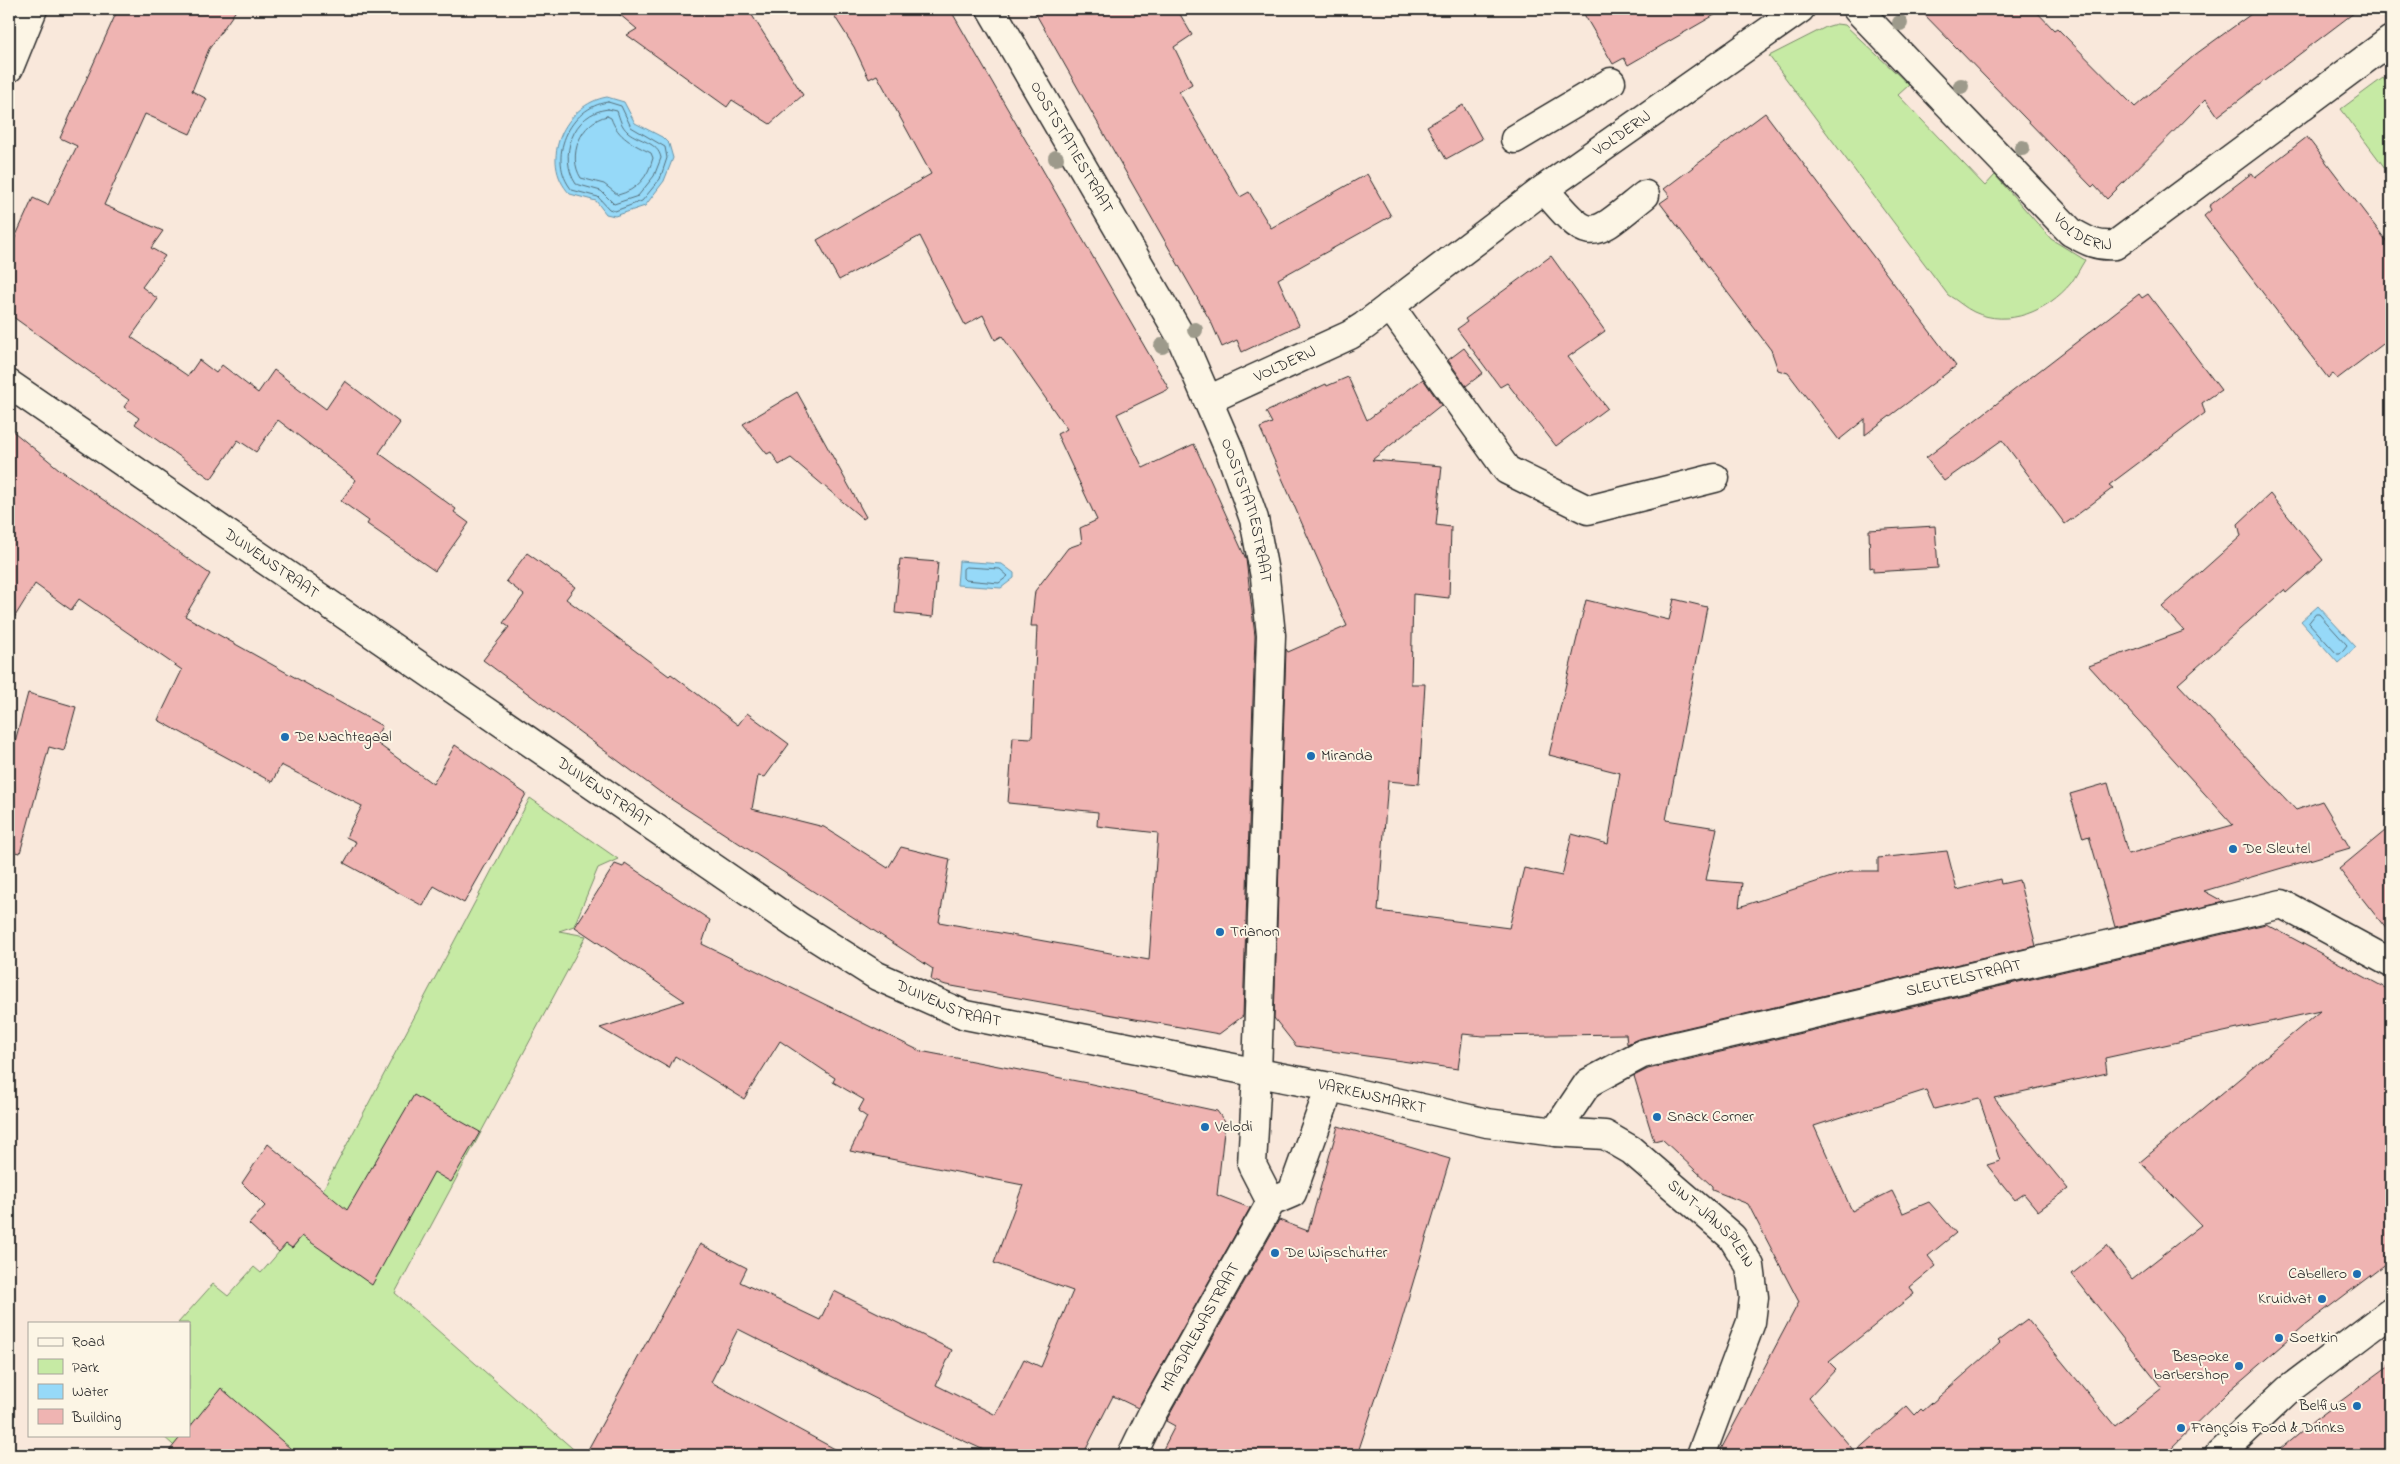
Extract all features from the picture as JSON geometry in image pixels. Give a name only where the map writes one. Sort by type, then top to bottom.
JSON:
[{"type":"street","points":[[9,68],[33,9]]},
{"type":"street","name":"OOSTSTATIESTRAAT","points":[[991,9],[1180,335],[1231,454],[1254,518],[1271,635],[1258,1073]]},
{"type":"street","name":"VOLDERIJ","points":[[1208,400],[1350,335],[1449,263],[1544,189],[1800,9]]},
{"type":"street","name":"VOLDERIJ","points":[[1856,9],[2071,232],[2092,244],[2101,246],[2115,245],[2391,40]]},
{"type":"street","points":[[1515,139],[1611,82]]},
{"type":"street","points":[[1544,189],[1576,224],[1587,231],[1596,231],[1606,227],[1645,195]]},
{"type":"street","points":[[1401,298],[1507,470],[1588,510],[1715,478]]},
{"type":"street","name":"DUIVENSTRAAT","points":[[9,384],[790,921],[877,976],[965,1015],[1258,1073]]},
{"type":"street","name":"SLEUTELSTRAAT","points":[[1555,1132],[1588,1083],[1642,1054],[2282,904],[2391,963]]},
{"type":"street","points":[[1258,1073],[1252,1165],[1271,1202],[1292,1193],[1330,1087]]},
{"type":"street","name":"VARKENSMARKT","points":[[1258,1073],[1330,1087],[1487,1123]]},
{"type":"street","name":"SINT-JANSPLEIN","points":[[1487,1123],[1555,1132],[1605,1135],[1631,1150],[1732,1237],[1750,1266],[1754,1297],[1751,1322],[1701,1455]]},
{"type":"street","name":"MAGDALENASTRAAT","points":[[1132,1455],[1152,1414],[1271,1202]]},
{"type":"street","points":[[2219,1455],[2288,1390],[2391,1312]]},
{"type":"green space","points":[[1836,24],[1845,25],[1909,85],[1898,95],[1985,186],[1995,175],[2051,239],[2085,260],[2071,283],[2051,302],[2027,314],[2000,318],[1974,312],[1948,295],[1769,56],[1826,27]]},
{"type":"green space","points":[[2383,78],[2386,82],[2391,78],[2391,176],[2341,109]]},
{"type":"green space","points":[[530,798],[618,859],[598,868],[574,926],[559,931],[586,936],[395,1293],[580,1455],[184,1455],[163,1436],[190,1436],[190,1322],[179,1322],[213,1284],[228,1296],[254,1267],[261,1273],[286,1244],[292,1248],[312,1225],[307,1220]]},
{"type":"water","points":[[607,97],[624,102],[635,123],[662,137],[669,144],[673,158],[664,181],[645,206],[615,216],[606,214],[596,201],[570,194],[561,181],[556,166],[561,136],[568,122],[579,110],[592,102]]},
{"type":"water","points":[[959,561],[1002,564],[1014,573],[1014,578],[1001,588],[957,585]]},
{"type":"water","points":[[2318,606],[2356,647],[2338,663],[2301,621]]},
{"type":"building","points":[[118,9],[237,9],[209,49],[192,91],[207,99],[190,134],[145,114],[104,205],[163,231],[151,248],[165,256],[142,287],[158,299],[131,337],[188,376],[199,360],[216,373],[222,365],[258,393],[274,370],[326,409],[345,381],[400,423],[379,453],[456,509],[454,512],[469,523],[435,571],[367,524],[369,521],[341,501],[356,480],[278,420],[256,452],[238,440],[211,479],[135,424],[139,418],[124,407],[129,400],[9,314],[9,251],[33,198],[48,205],[77,146],[60,138]]},
{"type":"building","points":[[613,9],[748,9],[803,95],[770,124],[732,100],[727,107],[627,35],[637,29]]},
{"type":"building","points":[[830,9],[950,9],[1169,389],[1117,414],[1143,468],[1194,444],[1246,559],[1255,636],[1243,1016],[1219,1034],[946,985],[931,980],[933,969],[660,792],[483,660],[509,627],[503,623],[524,595],[506,581],[527,553],[575,587],[566,599],[669,676],[671,674],[738,725],[747,713],[789,744],[765,777],[758,776],[752,809],[824,827],[888,868],[901,847],[950,859],[939,922],[1149,960],[1158,833],[1097,826],[1098,812],[1008,803],[1013,737],[1032,738],[1037,626],[1031,626],[1035,591],[1068,548],[1082,543],[1080,528],[1097,520],[1057,434],[1067,429],[1002,336],[995,340],[983,315],[965,325],[920,236],[839,280],[817,240],[931,174],[877,75],[869,79],[854,47]]},
{"type":"building","points":[[1033,9],[1177,9],[1192,35],[1174,47],[1192,84],[1179,92],[1240,197],[1249,192],[1271,228],[1367,174],[1391,216],[1278,279],[1299,325],[1242,352],[1237,340],[1222,347],[1212,324]]},
{"type":"building","points":[[1581,9],[1725,9],[1628,65],[1624,58],[1613,64]]},
{"type":"building","points":[[1919,9],[2034,9],[2054,30],[2057,28],[2135,107],[2196,54],[2258,9],[2359,9],[2218,116],[2206,99],[2107,199],[2094,185],[2092,187]]},
{"type":"building","points":[[1463,105],[1482,139],[1446,159],[1427,126]]},
{"type":"building","points":[[1765,113],[1956,366],[1865,435],[1865,419],[1839,440],[1788,373],[1778,370],[1771,350],[1660,203],[1670,196],[1664,189]]},
{"type":"building","points":[[2307,137],[2391,247],[2391,338],[2337,379],[2333,374],[2328,378],[2204,216],[2211,210],[2209,206],[2227,192],[2252,173],[2255,177]]},
{"type":"building","points":[[1551,256],[1605,331],[1568,357],[1607,408],[1556,446],[1507,383],[1500,387],[1457,329],[1467,322],[1465,319]]},
{"type":"building","points":[[2139,294],[2142,298],[2148,294],[2221,390],[2202,403],[2205,413],[2109,485],[2113,488],[2065,524],[2002,440],[1944,481],[1926,458]]},
{"type":"building","points":[[1464,348],[1483,373],[1466,386],[1448,360]]},
{"type":"building","points":[[1348,377],[1367,420],[1423,379],[1441,405],[1372,460],[1442,466],[1436,525],[1451,527],[1449,598],[1413,594],[1411,684],[1425,684],[1419,784],[1388,781],[1378,911],[1509,928],[1524,868],[1562,876],[1572,834],[1608,844],[1620,773],[1549,755],[1586,600],[1669,620],[1674,599],[1707,607],[1666,820],[1717,828],[1706,880],[1742,883],[1739,907],[1850,871],[1878,871],[1878,858],[1947,851],[1957,890],[2000,879],[2001,884],[2019,880],[2036,946],[1638,1039],[1627,1044],[1626,1034],[1483,1036],[1463,1034],[1458,1069],[1296,1046],[1274,1018],[1286,649],[1288,652],[1347,626],[1260,428],[1272,423],[1266,412],[1326,384],[1327,386]]},
{"type":"building","points":[[797,392],[866,517],[863,519],[791,458],[779,465],[771,452],[767,454],[743,424]]},
{"type":"building","points":[[9,428],[59,469],[210,574],[185,616],[382,726],[374,741],[433,784],[455,745],[526,794],[464,903],[434,886],[423,906],[344,863],[356,842],[346,837],[362,806],[281,765],[272,782],[158,720],[182,670],[79,599],[71,610],[35,584],[9,626]]},
{"type":"building","points":[[2270,494],[2323,560],[2286,593],[2284,590],[2178,684],[2296,810],[2322,801],[2350,848],[2204,891],[2224,902],[2115,927],[2089,836],[2083,838],[2070,794],[2108,783],[2128,854],[2233,825],[2089,666],[2184,631],[2162,607],[2241,536],[2238,524]]},
{"type":"building","points":[[1935,526],[1938,568],[1873,572],[1873,567],[1870,568],[1869,530]]},
{"type":"building","points":[[900,559],[938,562],[933,617],[895,613]]},
{"type":"building","points":[[28,693],[76,707],[64,751],[49,747],[20,853],[9,851],[9,764]]},
{"type":"building","points":[[2391,826],[2391,935],[2339,869]]},
{"type":"building","points":[[625,863],[710,920],[702,944],[920,1051],[1087,1083],[1217,1111],[1225,1122],[1217,1195],[1250,1208],[1138,1408],[1113,1396],[1083,1455],[995,1455],[918,1420],[738,1329],[711,1382],[846,1455],[585,1455],[700,1244],[747,1268],[740,1282],[820,1320],[834,1291],[952,1350],[936,1385],[996,1415],[1024,1359],[1041,1367],[1073,1291],[994,1263],[1023,1185],[850,1151],[867,1117],[858,1111],[864,1100],[833,1082],[835,1078],[780,1041],[744,1099],[675,1056],[669,1068],[600,1028],[685,1001],[575,927],[615,864],[623,867]]},
{"type":"building","points":[[2266,924],[2391,991],[2391,1260],[2304,1326],[2229,1391],[2164,1455],[1718,1455],[1799,1302],[1748,1204],[1712,1190],[1712,1186],[1662,1139],[1654,1141],[1634,1076],[1648,1069]],"holes":[[[2320,1011],[2140,1162],[2201,1225],[2132,1279],[2107,1246],[2072,1274],[2162,1388],[2115,1426],[2027,1319],[1998,1341],[2000,1343],[1923,1411],[1921,1409],[1915,1415],[1907,1406],[1855,1452],[1809,1398],[1836,1369],[1829,1362],[1914,1294],[1910,1287],[1936,1266],[1928,1256],[1956,1233],[1929,1202],[1903,1213],[1892,1191],[1852,1211],[1814,1126],[1926,1090],[1934,1109],[1979,1098],[2000,1161],[1987,1165],[2015,1200],[2024,1194],[2038,1211],[2068,1189],[1994,1098],[2107,1073],[2105,1058]]]},
{"type":"building","points":[[414,1095],[480,1132],[451,1182],[434,1172],[372,1285],[302,1236],[292,1248],[286,1244],[279,1252],[249,1224],[265,1206],[242,1183],[268,1144],[347,1210]]},
{"type":"building","points":[[1338,1126],[1450,1159],[1400,1326],[1357,1455],[1160,1455],[1175,1426],[1166,1421],[1279,1220],[1308,1231]]},
{"type":"building","points":[[2391,1364],[2391,1455],[2273,1455],[2315,1420]]},
{"type":"building","points":[[221,1388],[298,1455],[166,1455],[181,1436],[190,1436],[190,1427]]},
{"type":"place","name":"De Nachtegaal","points":[[285,737]]},
{"type":"place","name":"Miranda","points":[[1311,756]]},
{"type":"place","name":"De Sleutel","points":[[2233,849]]},
{"type":"place","name":"Trianon","points":[[1220,932]]},
{"type":"place","name":"Snack Corner","points":[[1657,1117]]},
{"type":"place","name":"Velodi","points":[[1205,1127]]},
{"type":"place","name":"De Wipschutter","points":[[1275,1253]]},
{"type":"place","name":"Cabellero","points":[[2357,1274]]},
{"type":"place","name":"Kruidvat","points":[[2322,1299]]},
{"type":"place","name":"Soetkin","points":[[2279,1338]]},
{"type":"place","name":"Bespoke barbershop","points":[[2239,1366]]},
{"type":"place","name":"Belfius","points":[[2357,1406]]},
{"type":"place","name":"François Food & Drinks","points":[[2181,1428]]}]
